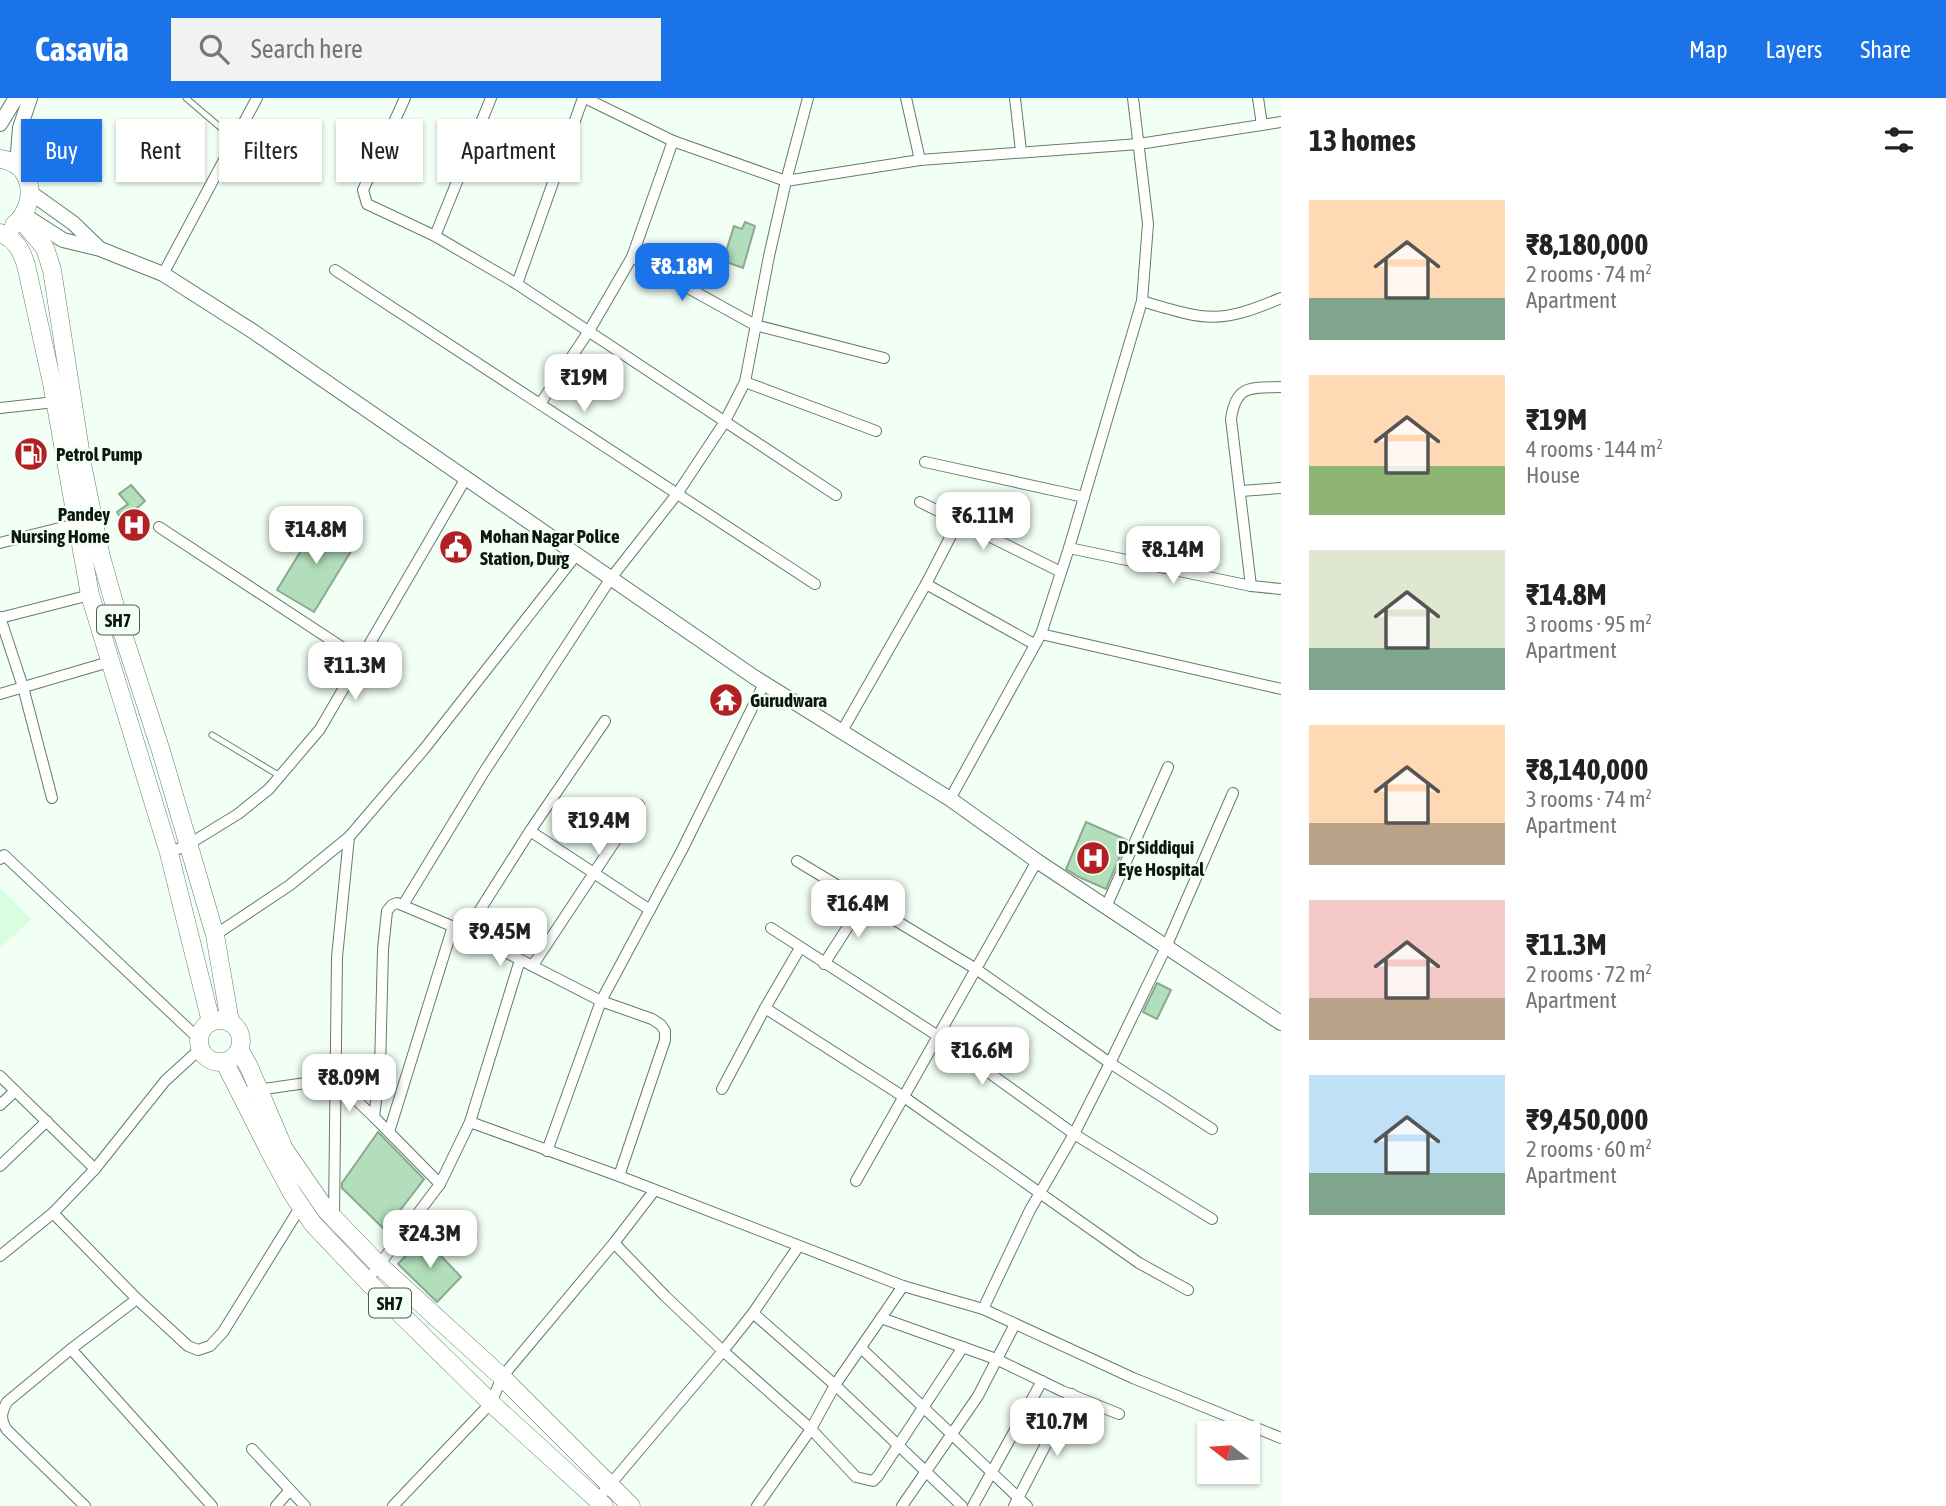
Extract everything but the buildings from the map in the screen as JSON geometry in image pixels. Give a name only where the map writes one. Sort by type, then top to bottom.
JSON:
[{"type":"main road","points":[[8,162],[29,182],[30,204],[22,217]]},
{"type":"main road","name":"SH7","points":[[0,232],[22,217],[45,248],[52,270],[83,469],[101,558],[215,935],[230,1022],[236,1026],[242,1038],[240,1051],[284,1149],[334,1217],[380,1266],[502,1377],[631,1506]]},
{"type":"main road","name":"SH7","points":[[0,232],[11,237],[22,251],[55,402],[90,595],[169,853],[211,1022]]},
{"type":"main road","points":[[45,354],[65,351]]},
{"type":"main road","points":[[230,1022],[211,1022],[202,1029],[199,1044],[205,1058],[215,1062],[225,1063],[240,1051]]},
{"type":"main road","name":"SH7","points":[[225,1063],[239,1094],[313,1224],[491,1403],[600,1503]]},
{"type":"street","points":[[0,124],[16,98]]},
{"type":"street","points":[[8,162],[30,98]]},
{"type":"street","points":[[246,119],[257,98]]},
{"type":"street","points":[[405,98],[363,190],[364,199],[373,208],[435,236],[517,284],[835,495]]},
{"type":"street","points":[[435,236],[491,98]]},
{"type":"street","points":[[517,284],[584,98],[673,141],[786,180],[920,160],[1139,144],[1281,122]]},
{"type":"street","points":[[403,905],[484,772],[611,578],[677,494],[724,423],[745,383],[786,180],[808,98]]},
{"type":"street","points":[[906,98],[920,160]]},
{"type":"street","points":[[1014,98],[1021,151]]},
{"type":"street","points":[[950,799],[1041,634],[1142,298],[1148,224],[1133,98]]},
{"type":"street","points":[[1258,98],[1262,125]]},
{"type":"street","points":[[540,404],[589,331],[632,257],[673,141]]},
{"type":"street","points":[[163,274],[219,170]]},
{"type":"street","points":[[31,193],[73,223],[100,249]]},
{"type":"street","points":[[22,217],[62,240],[100,249],[163,274],[254,332],[784,698],[950,799],[1037,861],[1281,1023]]},
{"type":"street","points":[[632,257],[755,325],[884,358]]},
{"type":"street","points":[[335,270],[815,584]]},
{"type":"street","points":[[1142,298],[1193,317],[1215,319],[1236,315],[1281,298]]},
{"type":"street","points":[[745,383],[876,431]]},
{"type":"street","points":[[1251,586],[1231,419],[1233,405],[1238,396],[1250,388],[1281,387]]},
{"type":"street","points":[[0,408],[55,402]]},
{"type":"street","points":[[925,462],[1084,497]]},
{"type":"street","points":[[169,853],[238,814],[270,789],[320,729],[466,478]]},
{"type":"street","points":[[1241,491],[1281,488]]},
{"type":"street","points":[[920,502],[1061,572]]},
{"type":"street","points":[[842,731],[926,584],[958,522]]},
{"type":"street","points":[[0,543],[76,524]]},
{"type":"street","points":[[159,527],[360,659]]},
{"type":"street","points":[[1069,548],[1251,586],[1281,589]]},
{"type":"street","points":[[215,935],[290,885],[349,837],[425,748],[577,554]]},
{"type":"street","points":[[926,584],[1034,644]]},
{"type":"street","points":[[52,798],[23,687],[0,617],[90,595]]},
{"type":"street","points":[[1041,634],[1281,689]]},
{"type":"street","points":[[0,694],[109,662]]},
{"type":"street","points":[[547,1151],[601,1002],[764,684]]},
{"type":"street","points":[[466,932],[530,831],[605,721]]},
{"type":"street","points":[[1106,907],[1168,767]]},
{"type":"street","points":[[983,1310],[1030,1210],[1074,1134],[1110,1063],[1166,947],[1233,793]]},
{"type":"street","points":[[533,965],[639,805]]},
{"type":"street","points":[[530,831],[650,910]]},
{"type":"street","points":[[334,1217],[337,957],[349,837]]},
{"type":"street","points":[[0,1256],[53,1213],[95,1169],[165,1081],[199,1044],[1,855]]},
{"type":"street","points":[[797,861],[976,969],[1110,1063],[1212,1129]]},
{"type":"street","points":[[856,1181],[1037,861]]},
{"type":"street","points":[[824,964],[864,900]]},
{"type":"street","points":[[374,1117],[380,1068],[383,949],[387,911],[391,905],[397,903],[466,932],[601,1002],[652,1019],[661,1025],[665,1031],[665,1040],[619,1176]]},
{"type":"street","points":[[389,1132],[453,926]]},
{"type":"street","points":[[771,928],[938,1036],[1074,1134],[1212,1219]]},
{"type":"street","points":[[722,1089],[800,948]]},
{"type":"street","points":[[367,1281],[440,1184],[470,1122],[520,960]]},
{"type":"street","points":[[765,1008],[904,1097],[1139,1263],[1188,1290]]},
{"type":"street","points":[[0,1076],[95,1169]]},
{"type":"street","points":[[239,1094],[334,1079]]},
{"type":"street","points":[[334,1079],[440,1184]]},
{"type":"street","points":[[0,1105],[15,1091]]},
{"type":"street","points":[[0,1166],[47,1121]]},
{"type":"street","points":[[470,1122],[619,1176],[903,1286],[983,1310],[1133,1378],[1281,1438]]},
{"type":"street","points":[[393,1506],[491,1403],[502,1377],[654,1191]]},
{"type":"street","points":[[53,1213],[137,1299],[188,1346],[198,1350],[210,1346],[223,1332],[301,1206]]},
{"type":"street","points":[[614,1243],[723,1351],[811,1429],[856,1476],[864,1480],[873,1481],[878,1476],[963,1347]]},
{"type":"street","points":[[600,1503],[609,1485],[753,1313],[798,1247]]},
{"type":"street","points":[[757,1506],[811,1429],[835,1385],[903,1286]]},
{"type":"street","points":[[85,1506],[7,1430],[1,1420],[2,1411],[7,1402],[137,1299]]},
{"type":"street","points":[[753,1313],[835,1385],[962,1506]]},
{"type":"street","points":[[881,1318],[996,1359],[1119,1414]]},
{"type":"street","points":[[902,1506],[978,1396],[1015,1324]]},
{"type":"street","points":[[861,1348],[953,1434],[1020,1503],[1072,1394]]},
{"type":"street","points":[[71,1349],[212,1506]]},
{"type":"street","points":[[973,1506],[1042,1381]]},
{"type":"street","points":[[253,1449],[304,1506]]},
{"type":"street","points":[[276,1506],[289,1490]]},
{"type":"lane","points":[[186,98],[219,126]]},
{"type":"lane","points":[[212,735],[280,776]]},
{"type":"shaded area","points":[[0,888],[32,919],[0,948]]},
{"type":"place","name":"Petrol Pump","points":[[31,454]]},
{"type":"place","name":"Pandey Nursing Home","points":[[134,525]]},
{"type":"place","name":"Mohan Nagar Police Station, Durg","points":[[456,547]]},
{"type":"place","name":"Gurudwara","points":[[726,700]]},
{"type":"place","name":"Dr Siddiqui Eye Hospital","points":[[1093,858]]}]
